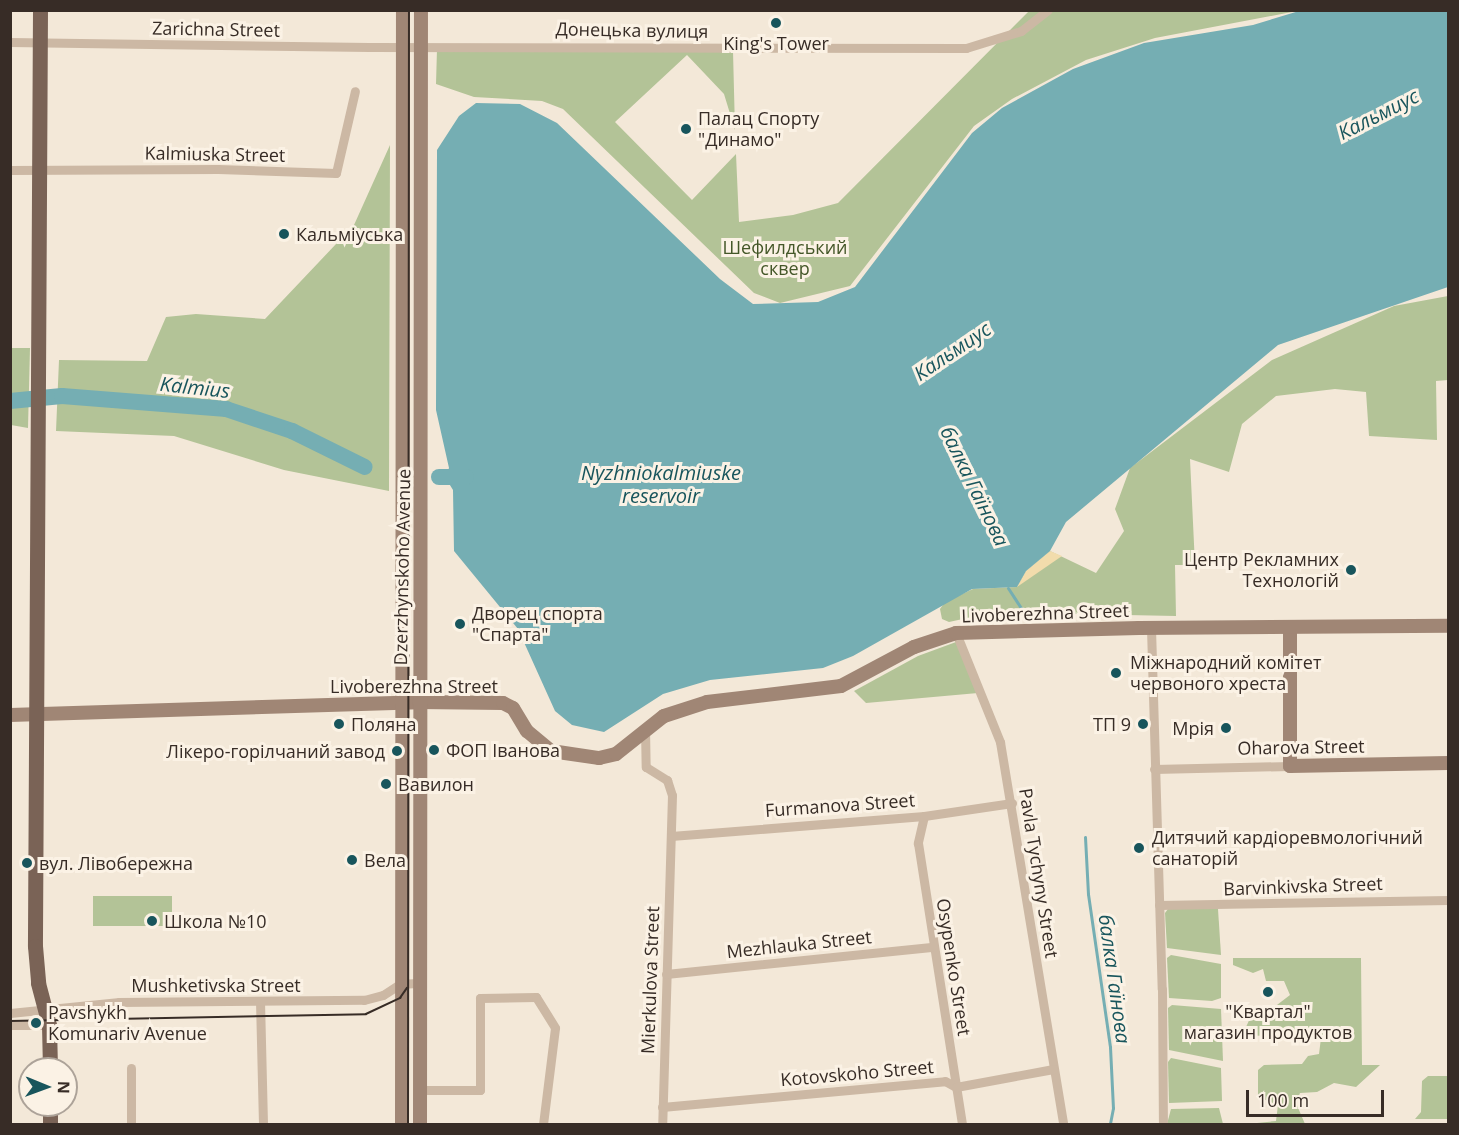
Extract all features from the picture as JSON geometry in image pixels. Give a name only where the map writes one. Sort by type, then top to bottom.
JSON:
[{"type":"main road","points":[[40,10],[35,946],[47,1018],[49,1057]]},
{"type":"street","name":"Dzerzhynskoho Avenue","points":[[402,1125],[400,702],[404,10]]},
{"type":"street","name":"Dzerzhynskoho Avenue","points":[[420,1125],[417,983],[421,496],[421,10]]},
{"type":"street","name":"Донецька вулиця","points":[[421,45],[966,48],[1021,31],[1048,10]]},
{"type":"street","name":"Zarichna Street","points":[[10,42],[421,45]]},
{"type":"street","name":"Kalmiuska Street","points":[[10,170],[218,169],[336,173],[355,91]]},
{"type":"street","name":"Livoberezhna Street","points":[[10,715],[400,702],[502,703],[518,712],[538,742],[576,758],[609,757],[664,716],[707,702],[841,686],[914,647],[957,633],[1151,628],[1290,629],[1449,626]]},
{"type":"street","points":[[1151,628],[1159,905],[1162,1125]]},
{"type":"street","points":[[1290,629],[1290,766]]},
{"type":"street","name":"Pavla Tychyny Street","points":[[957,633],[1000,742],[1012,803],[1063,1125]]},
{"type":"street","name":"Mierkulova Street","points":[[645,728],[646,767],[671,784],[662,1125]]},
{"type":"street","name":"Oharova Street","points":[[1154,769],[1449,763]]},
{"type":"street","name":"Furmanova Street","points":[[671,836],[924,816],[1012,803]]},
{"type":"street","name":"Osypenko Street","points":[[924,816],[918,843],[962,1125]]},
{"type":"street","name":"Barvinkivska Street","points":[[1159,905],[1449,900]]},
{"type":"street","name":"Mezhlauka Street","points":[[666,974],[934,947]]},
{"type":"street","name":"Mushketivska Street","points":[[10,1025],[119,1002],[364,1000],[383,995],[400,984],[417,983]]},
{"type":"street","points":[[420,1090],[480,1090],[480,998],[536,997],[555,1028],[543,1125]]},
{"type":"street","points":[[260,1000],[263,1125]]},
{"type":"street","name":"Mushketivska Street","points":[[10,1013],[47,1018]]},
{"type":"street","points":[[131,1068],[131,1125]]},
{"type":"street","name":"Kotovskoho Street","points":[[662,1107],[945,1081],[956,1086],[1053,1069]]},
{"type":"green space","name":"Шефилдський сквер","points":[[1029,11],[1297,11],[1155,38],[1086,60],[1012,99],[974,126],[850,286],[780,303],[754,293],[563,109],[542,101],[474,97],[436,84],[437,49],[733,51],[735,130],[724,94],[687,55],[615,122],[692,200],[736,154],[739,222],[793,215],[838,203]]},
{"type":"green space","points":[[390,145],[389,491],[284,470],[174,436],[56,431],[59,360],[147,361],[166,317],[196,314],[265,319],[354,225]]},
{"type":"green space","points":[[1448,296],[1448,380],[1436,381],[1437,440],[1369,436],[1366,392],[1335,389],[1276,396],[1242,424],[1229,472],[1190,459],[1195,565],[1175,565],[1176,616],[1027,613],[981,615],[949,622],[942,619],[940,609],[945,602],[973,589],[1017,587],[1026,571],[1050,551],[1096,573],[1124,531],[1115,509],[1130,468],[1272,360],[1394,306]]},
{"type":"green space","points":[[11,348],[30,348],[28,428],[11,425]]},
{"type":"green space","points":[[956,642],[978,693],[866,703],[854,691],[918,656]]},
{"type":"green space","points":[[93,896],[172,896],[172,926],[93,926]]},
{"type":"green space","points":[[1168,909],[1218,909],[1221,955],[1167,948],[1165,913]]},
{"type":"green space","points":[[1171,955],[1221,964],[1221,998],[1212,1001],[1169,998],[1167,958]]},
{"type":"green space","points":[[1233,958],[1361,958],[1362,1065],[1380,1065],[1356,1087],[1334,1083],[1317,1092],[1300,1093],[1296,1103],[1305,1124],[1247,1124],[1276,1121],[1278,1105],[1258,1097],[1258,1070],[1264,1065],[1302,1064],[1308,1056],[1319,1054],[1321,1038],[1317,1030],[1310,1029],[1297,1035],[1232,1036],[1235,1029],[1246,1027],[1252,1014],[1273,1008],[1290,995],[1284,981],[1266,981],[1263,969],[1253,973],[1233,965]]},
{"type":"green space","points":[[1172,1005],[1221,1009],[1223,1061],[1169,1050],[1168,1008]]},
{"type":"green space","points":[[1171,1058],[1221,1068],[1222,1101],[1169,1103],[1168,1062]]},
{"type":"green space","points":[[1428,1076],[1448,1076],[1448,1119],[1415,1119],[1421,1112],[1422,1081]]},
{"type":"green space","points":[[1219,1108],[1223,1124],[1167,1124],[1171,1109]]},
{"type":"sand","points":[[1050,551],[1062,556],[1017,587],[1026,571]]},
{"type":"water","name":"Nyzhniokalmiuske reservoir","points":[[1299,11],[1448,11],[1448,287],[1278,345],[1066,522],[1050,551],[1026,571],[1017,587],[972,589],[853,656],[823,668],[710,680],[663,694],[604,732],[572,725],[555,711],[518,629],[454,551],[453,490],[445,477],[449,468],[436,410],[437,150],[459,116],[476,103],[520,104],[557,123],[720,279],[753,304],[818,302],[855,287],[972,133],[1002,108],[1073,69],[1144,43],[1253,25]]},
{"type":"waterway","name":"Kalmius","points":[[10,401],[62,396],[226,409],[292,431],[365,467]]},
{"type":"waterway","name":"Кальмиус","points":[[439,477],[466,477]]},
{"type":"waterway","points":[[1008,588],[1028,619]]},
{"type":"waterway","name":"балка Гаїнова","points":[[1085,837],[1088,894],[1110,1047],[1113,1108],[1110,1124]]},
{"type":"tram line","points":[[408,1124],[409,10]]},
{"type":"tram line","points":[[10,1021],[366,1014],[400,998],[407,988]]},
{"type":"place","name":"King's Tower","points":[[776,23]]},
{"type":"place","name":"Палац Спорту \"Динамо\"","points":[[686,129]]},
{"type":"place","name":"Кальміуська","points":[[284,234]]},
{"type":"place","name":"Центр Рекламних Технологій","points":[[1351,570]]},
{"type":"place","name":"Дворец спорта \"Спарта\"","points":[[460,624]]},
{"type":"place","name":"Міжнародний комітет червоного хреста","points":[[1116,673]]},
{"type":"place","name":"Поляна","points":[[339,724]]},
{"type":"place","name":"ТП 9","points":[[1143,724]]},
{"type":"place","name":"Мрія","points":[[1226,728]]},
{"type":"place","name":"ФОП Іванова","points":[[434,750]]},
{"type":"place","name":"Лікеро-горілчаний завод","points":[[397,751]]},
{"type":"place","name":"Вавилон","points":[[386,784]]},
{"type":"place","name":"Дитячий кардіоревмологічний санаторій","points":[[1139,848]]},
{"type":"place","name":"Вела","points":[[352,860]]},
{"type":"place","name":"вул. Лівобережна","points":[[27,863]]},
{"type":"place","name":"Школа №10","points":[[152,921]]},
{"type":"place","name":"\"Квартал\" магазин продуктов","points":[[1268,992]]},
{"type":"place","name":"Pavshykh Komunariv Avenue","points":[[36,1023]]}]
